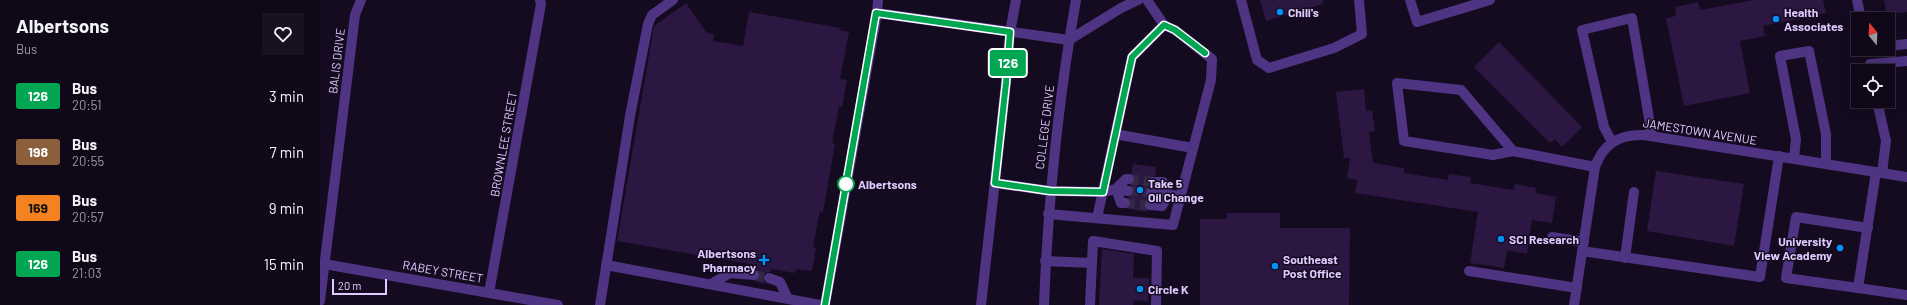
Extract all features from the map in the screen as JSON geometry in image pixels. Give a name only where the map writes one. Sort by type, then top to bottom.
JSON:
[{"type":"street","name":"BALIS DRIVE","points":[[320,301],[355,15],[361,0]]},
{"type":"street","name":"BROWNLEE STREET","points":[[489,293],[541,4],[540,0]]},
{"type":"street","points":[[600,305],[630,116],[648,24],[652,15],[672,0]]},
{"type":"street","points":[[825,305],[878,0]]},
{"type":"street","points":[[981,305],[1006,83],[1010,32],[1016,0]]},
{"type":"street","name":"COLLEGE DRIVE","points":[[1044,305],[1045,261],[1050,191],[1062,84],[1076,0]]},
{"type":"street","points":[[876,13],[1069,40],[1120,8],[1138,0]]},
{"type":"street","points":[[1048,214],[1173,225],[1212,80],[1212,59],[1175,30],[1164,25],[1147,0]]},
{"type":"street","points":[[1241,0],[1257,60],[1269,68],[1334,48],[1362,34],[1359,0]]},
{"type":"street","points":[[1410,0],[1417,22],[1490,0]]},
{"type":"street","points":[[1857,0],[1860,12]]},
{"type":"street","points":[[1574,305],[1595,167],[1601,153],[1612,142],[1604,127],[1582,30],[1632,18],[1652,136]]},
{"type":"street","points":[[1097,218],[1132,57],[1164,25]]},
{"type":"street","points":[[1895,45],[1907,44]]},
{"type":"street","points":[[1794,158],[1796,139],[1780,56],[1808,51],[1826,134],[1826,164]]},
{"type":"street","points":[[1870,64],[1907,61]]},
{"type":"street","points":[[1514,151],[1461,90],[1397,82],[1404,141],[1493,156],[1514,151],[1595,167]]},
{"type":"street","points":[[1858,288],[1868,228],[1886,141],[1879,108]]},
{"type":"street","points":[[1115,134],[1193,148]]},
{"type":"street","name":"JAMESTOWN AVENUE","points":[[1612,142],[1626,136],[1652,136],[1907,177]]},
{"type":"street","points":[[1552,237],[1625,258],[1760,277],[1779,156]]},
{"type":"street","points":[[1116,189],[1126,179],[1129,179]]},
{"type":"street","points":[[1150,205],[1162,206],[1168,195],[1163,182],[1153,182]]},
{"type":"street","points":[[995,183],[1050,191],[1103,192],[1116,189],[1128,191]]},
{"type":"street","points":[[1116,189],[1120,203],[1125,203]]},
{"type":"street","points":[[1625,258],[1634,192]]},
{"type":"street","points":[[1152,193],[1181,196]]},
{"type":"street","points":[[1868,228],[1796,217],[1786,278],[1907,295]]},
{"type":"street","points":[[1090,305],[1093,241],[1157,251],[1156,305]]},
{"type":"street","points":[[1045,261],[1092,264]]},
{"type":"street","name":"RABEY STREET","points":[[324,264],[558,305]]},
{"type":"street","points":[[606,265],[820,305]]},
{"type":"street","points":[[1470,271],[1577,288]]},
{"type":"street","points":[[711,284],[730,273],[754,275]]},
{"type":"street","points":[[769,278],[780,282],[788,299]]},
{"type":"building","name":"Chili's","points":[[1260,0],[1323,0],[1323,4],[1266,21]]},
{"type":"building","points":[[1754,0],[1823,0],[1826,13],[1763,26],[1765,36],[1740,41],[1750,93],[1684,106],[1666,18],[1676,16],[1675,7],[1698,2],[1700,10]]},
{"type":"building","points":[[1884,0],[1907,0],[1907,12],[1895,14],[1895,12],[1886,12]]},
{"type":"building","points":[[686,3],[707,33],[714,34],[713,41],[743,46],[749,12],[841,28],[840,30],[849,32],[840,79],[847,80],[842,107],[839,106],[832,143],[835,144],[823,212],[820,211],[813,247],[816,248],[812,271],[796,269],[795,273],[771,269],[770,272],[765,273],[763,276],[763,280],[766,284],[752,281],[757,281],[760,276],[760,272],[755,269],[756,265],[617,241],[654,26]]},
{"type":"building","points":[[1499,42],[1582,127],[1562,147],[1555,139],[1550,143],[1474,67]]},
{"type":"building","points":[[1364,89],[1366,111],[1372,110],[1375,131],[1369,132],[1373,163],[1404,168],[1404,173],[1448,180],[1449,174],[1471,177],[1470,183],[1514,190],[1515,184],[1536,188],[1535,193],[1556,197],[1552,223],[1532,220],[1527,254],[1507,250],[1504,268],[1470,263],[1478,212],[1355,193],[1357,180],[1347,178],[1350,158],[1344,158],[1336,92]]},
{"type":"building","name":"Take 5 Oil Change","points":[[1133,164],[1156,167],[1155,176],[1147,179],[1149,187],[1145,192],[1145,196],[1149,199],[1144,202],[1144,207],[1148,212],[1128,209],[1131,203],[1128,197],[1133,195],[1134,192],[1130,185],[1135,179],[1134,175],[1131,173]]},
{"type":"building","points":[[1656,171],[1744,184],[1734,246],[1647,231]]},
{"type":"building","name":"Southeast Post Office","points":[[1227,213],[1280,213],[1280,228],[1350,228],[1349,305],[1200,305],[1200,219],[1227,219]]},
{"type":"building","name":"Circle K","points":[[1102,249],[1134,254],[1133,278],[1149,278],[1148,301],[1134,300],[1133,305],[1099,305]]},
{"type":"tunnel","points":[[1129,179],[1153,182]]},
{"type":"tunnel","points":[[1128,191],[1151,193]]},
{"type":"tunnel","points":[[1125,203],[1150,205]]},
{"type":"tunnel","points":[[754,275],[769,278]]},
{"type":"bus line","name":"126","points":[[825,305],[876,13],[1010,32],[995,183],[1050,191],[1103,192],[1132,57],[1164,25],[1175,30],[1205,53]]},
{"type":"place","name":"Chili's","points":[[1280,12]]},
{"type":"place","name":"Health Associates","points":[[1776,19]]},
{"type":"place","name":"Albertsons","points":[[846,184]]},
{"type":"place","name":"Take 5 Oil Change","points":[[1140,190]]},
{"type":"place","name":"SCI Research","points":[[1501,239]]},
{"type":"place","name":"University View Academy","points":[[1840,248]]},
{"type":"place","name":"Albertsons Pharmacy","points":[[764,260]]},
{"type":"place","name":"Southeast Post Office","points":[[1275,266]]},
{"type":"place","name":"Circle K","points":[[1140,289]]}]
